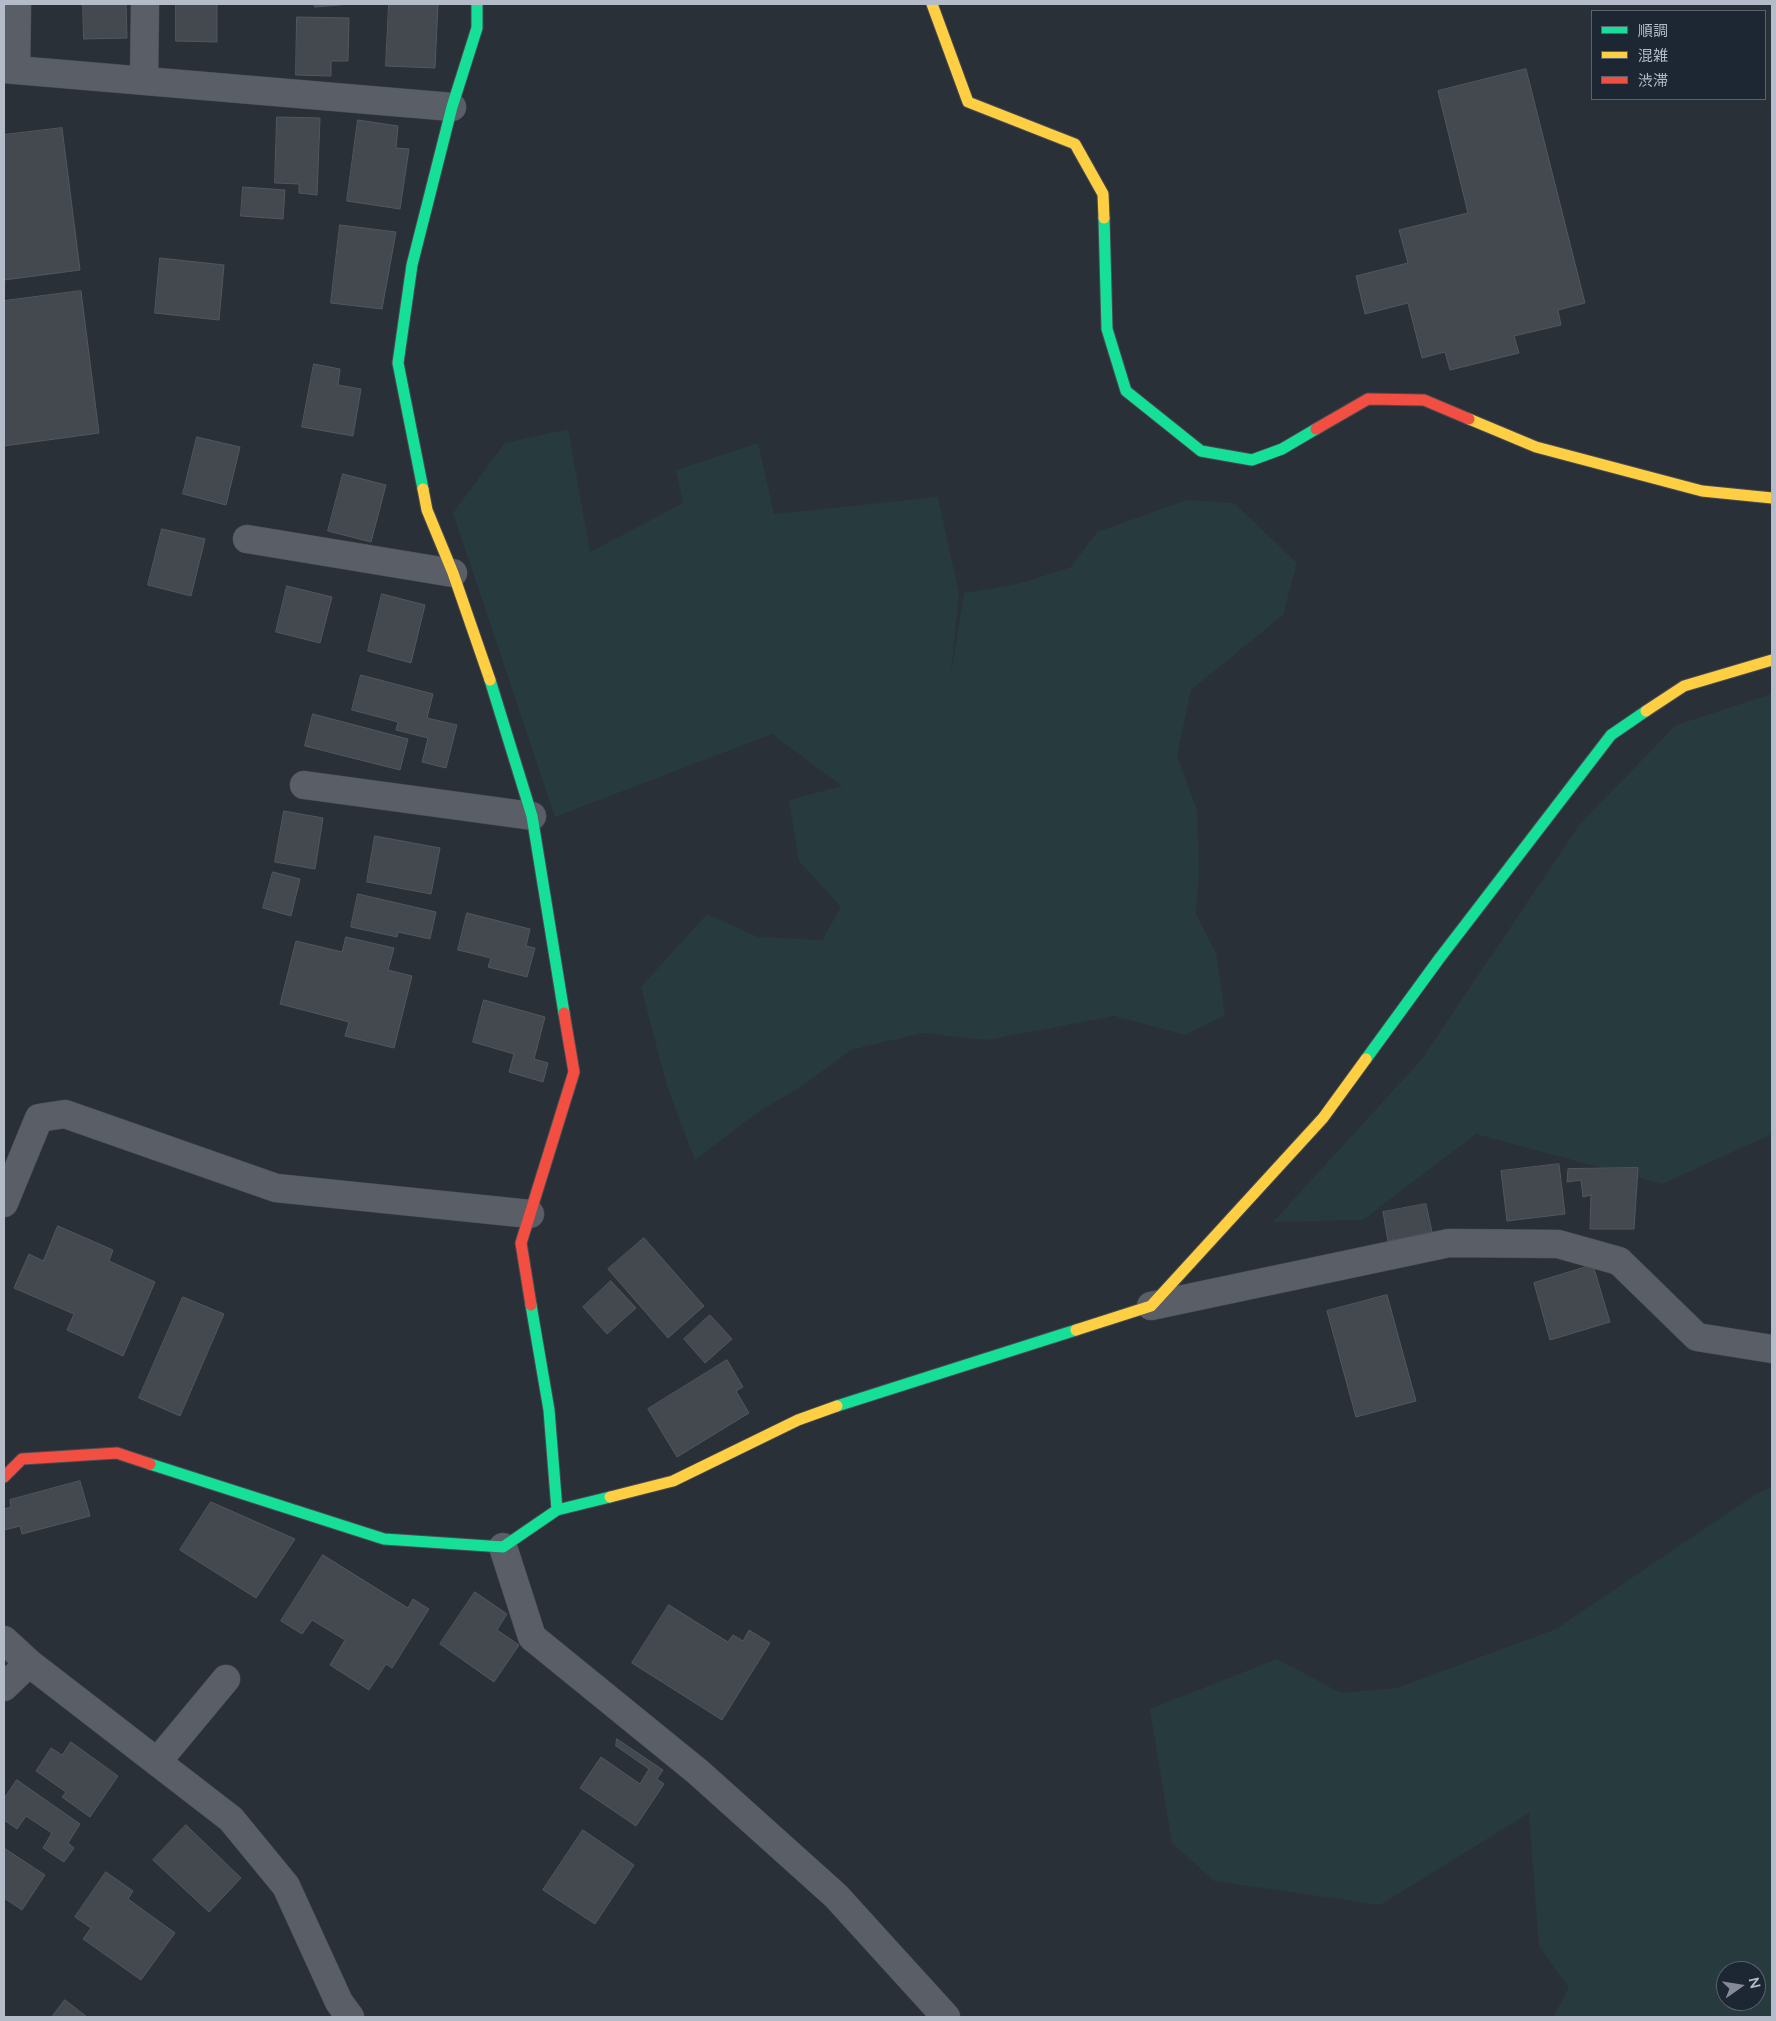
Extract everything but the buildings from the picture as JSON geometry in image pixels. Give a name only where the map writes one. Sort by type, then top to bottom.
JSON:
[{"type":"street","points":[[17,4],[10,70],[452,107]]},
{"type":"street","points":[[144,81],[145,4]]},
{"type":"street","points":[[477,4],[477,28],[452,107],[412,264],[398,363],[427,510],[496,694],[532,816],[574,1072],[521,1243],[549,1410],[557,1510]]},
{"type":"street","points":[[932,4],[968,102],[1075,144],[1103,194],[1107,329],[1126,391],[1201,451],[1252,460],[1282,449],[1368,400],[1424,400],[1536,447],[1702,491],[1772,498]]},
{"type":"street","points":[[247,539],[452,573]]},
{"type":"street","points":[[1151,1306],[1324,1118],[1439,959],[1611,735],[1684,686],[1772,660]]},
{"type":"street","points":[[304,785],[532,816]]},
{"type":"street","points":[[4,1204],[38,1118],[65,1114],[276,1188],[530,1214]]},
{"type":"street","points":[[4,1477],[22,1460],[117,1453],[384,1538],[503,1547],[557,1510],[673,1481],[798,1420],[889,1388],[1151,1306],[1449,1243],[1558,1244],[1619,1261],[1697,1337],[1772,1349]]},
{"type":"street","points":[[503,1547],[532,1637],[698,1772],[836,1896],[946,2017]]},
{"type":"street","points":[[4,1640],[29,1663],[231,1818],[286,1886],[339,2012]]},
{"type":"street","points":[[4,1687],[29,1663]]},
{"type":"street","points":[[157,1762],[226,1679]]},
{"type":"green space","points":[[568,429],[590,552],[683,503],[676,470],[758,443],[774,514],[938,497],[959,594],[951,672],[964,593],[1021,583],[1071,567],[1097,532],[1187,500],[1234,503],[1297,563],[1283,615],[1191,690],[1177,756],[1197,810],[1199,871],[1196,914],[1216,953],[1225,1015],[1185,1035],[1114,1016],[987,1040],[922,1033],[851,1050],[802,1086],[755,1114],[695,1160],[667,1086],[641,987],[707,914],[758,937],[822,940],[841,907],[799,861],[789,800],[842,786],[772,734],[555,817],[453,513],[505,443]]},
{"type":"green space","points":[[1772,694],[1772,1134],[1662,1184],[1476,1134],[1363,1220],[1273,1222],[1422,1059],[1579,825],[1676,725]]},
{"type":"green space","points":[[1772,1486],[1772,2017],[1553,2017],[1569,1988],[1539,1946],[1529,1813],[1380,1905],[1214,1881],[1172,1843],[1150,1709],[1277,1659],[1341,1693],[1397,1688],[1556,1629],[1753,1496]]},
{"type":"traffic: fast","points":[[423,489],[398,363],[412,265],[452,107],[477,28],[477,4]]},
{"type":"traffic: fast","points":[[1104,218],[1107,329],[1126,391],[1201,451],[1252,460],[1282,449],[1316,429]]},
{"type":"traffic: fast","points":[[490,680],[532,816],[564,1013]]},
{"type":"traffic: fast","points":[[1366,1059],[1439,959],[1611,735],[1646,711]]},
{"type":"traffic: fast","points":[[531,1305],[549,1410],[557,1510]]},
{"type":"traffic: fast","points":[[837,1406],[1076,1330]]},
{"type":"traffic: fast","points":[[150,1464],[384,1539],[503,1547],[557,1510],[610,1497]]},
{"type":"traffic: slow","points":[[932,4],[968,102],[1075,144],[1103,194],[1104,218]]},
{"type":"traffic: slow","points":[[1469,419],[1536,447],[1702,491],[1772,498]]},
{"type":"traffic: slow","points":[[423,489],[427,510],[453,573],[490,680]]},
{"type":"traffic: slow","points":[[1646,711],[1684,686],[1772,660]]},
{"type":"traffic: slow","points":[[1076,1330],[1151,1306],[1323,1118],[1366,1059]]},
{"type":"traffic: slow","points":[[610,1497],[673,1481],[798,1420],[837,1406]]},
{"type":"traffic: jam","points":[[1316,429],[1368,399],[1424,400],[1469,419]]},
{"type":"traffic: jam","points":[[531,1305],[521,1243],[574,1072],[564,1013]]},
{"type":"traffic: jam","points":[[4,1477],[22,1459],[117,1453],[150,1464]]}]
